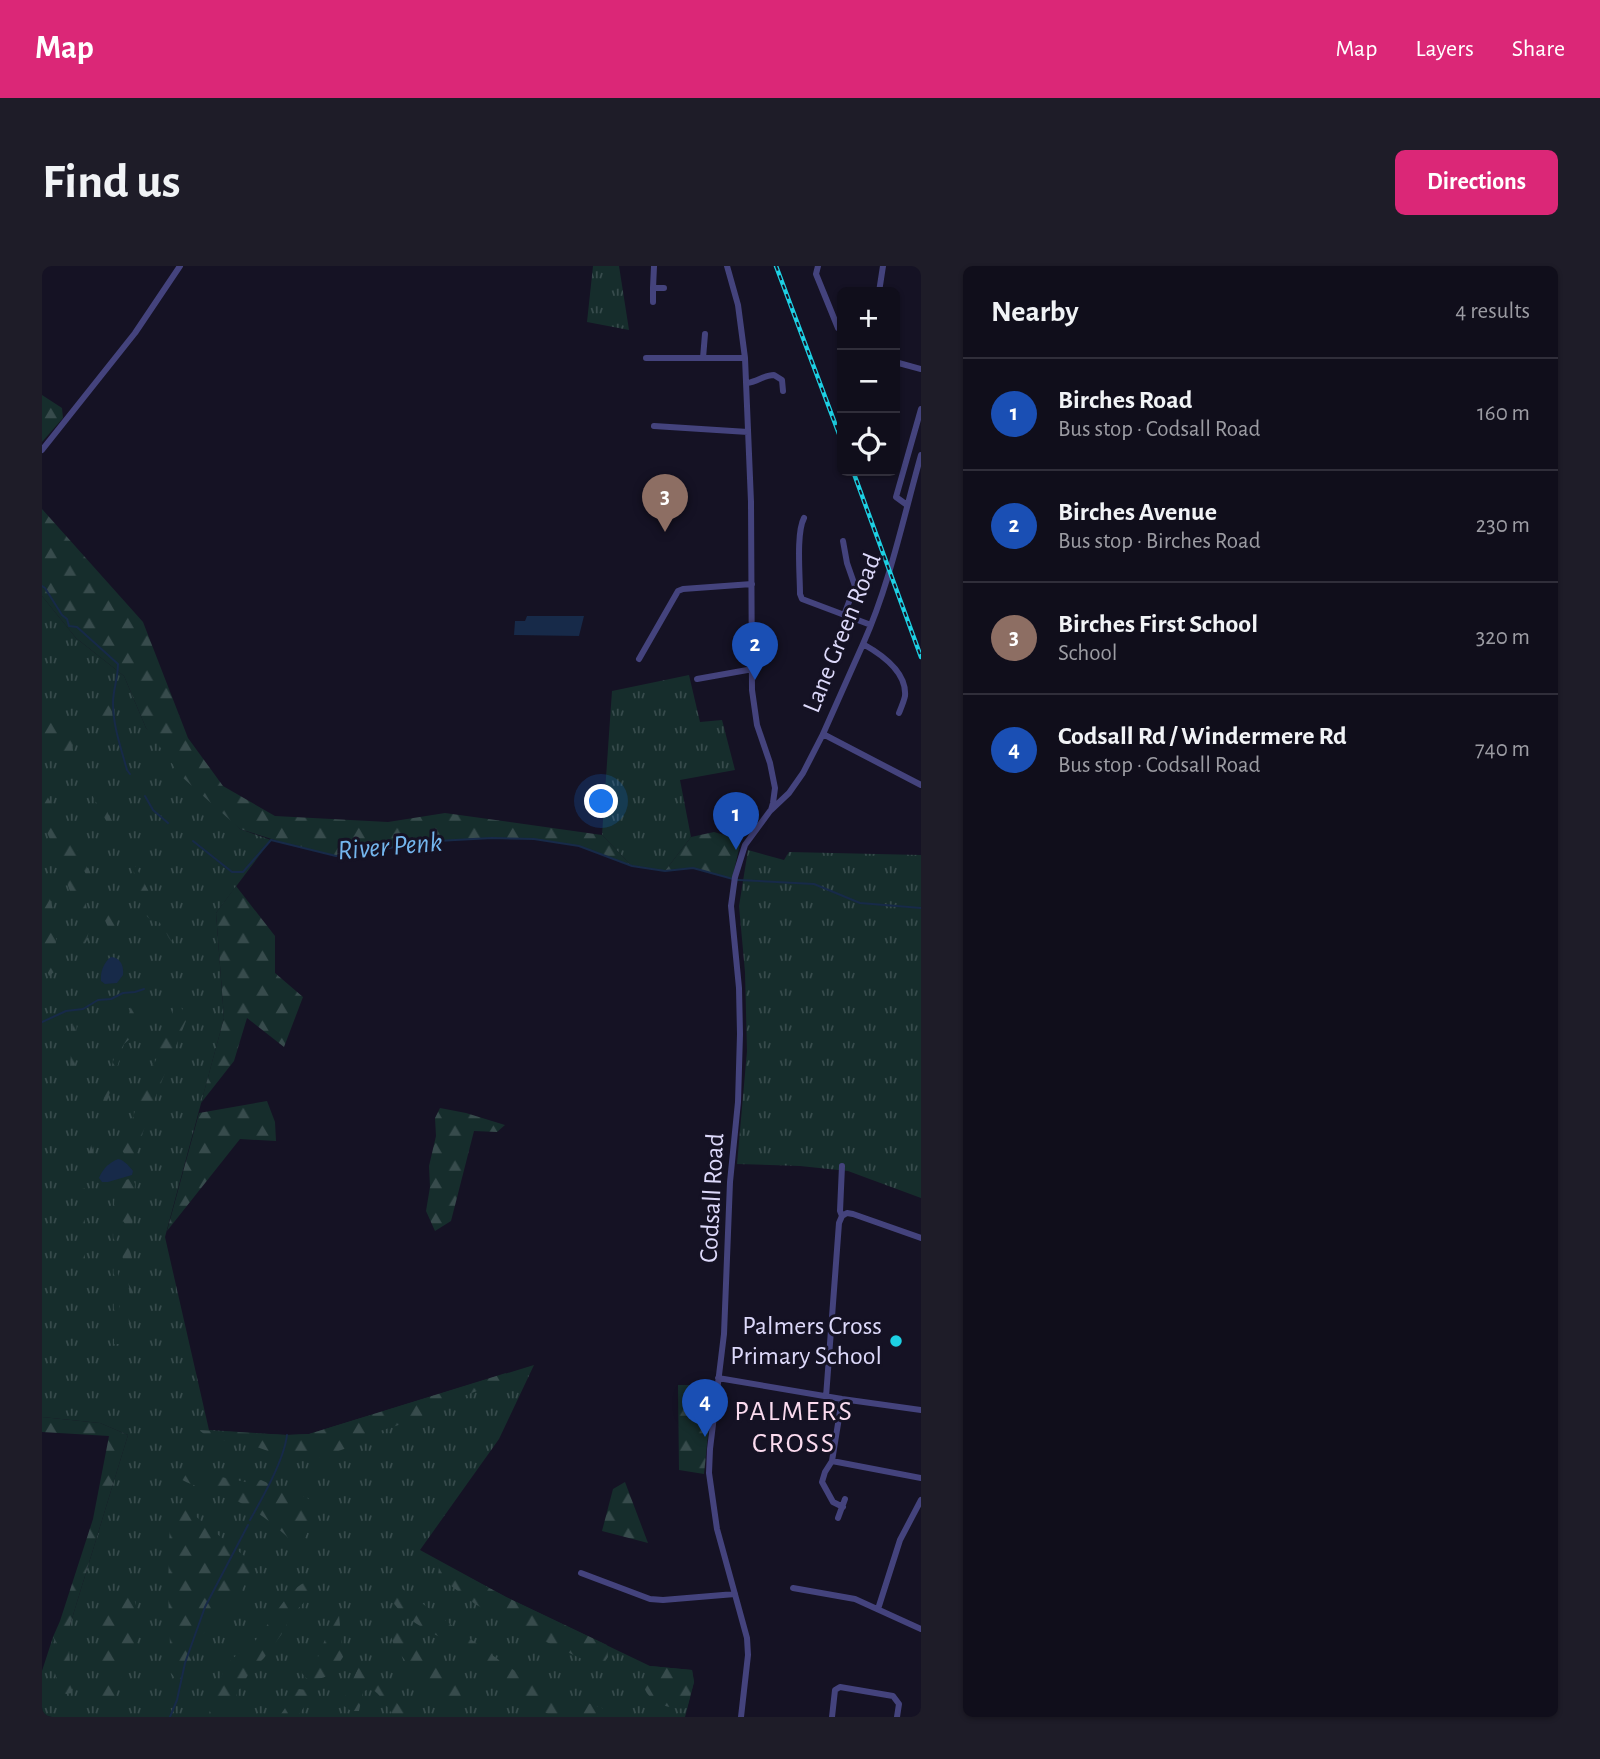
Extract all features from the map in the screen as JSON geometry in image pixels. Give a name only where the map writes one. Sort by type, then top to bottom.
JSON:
[{"type":"street","points":[[42,450],[135,333],[180,266]]},
{"type":"street","points":[[653,302],[654,266]]},
{"type":"street","points":[[727,266],[738,305],[747,383],[752,690],[757,725],[775,788],[774,803],[770,811]]},
{"type":"street","points":[[818,266],[816,275],[837,326]]},
{"type":"street","points":[[880,287],[883,266]]},
{"type":"street","points":[[653,288],[664,288]]},
{"type":"street","points":[[703,358],[705,334]]},
{"type":"street","points":[[646,358],[745,358]]},
{"type":"street","points":[[900,363],[921,369]]},
{"type":"street","points":[[747,383],[774,375],[782,380],[783,391]]},
{"type":"street","points":[[907,505],[896,497],[921,409]]},
{"type":"street","points":[[654,426],[748,432]]},
{"type":"street","name":"Lane Green Road","points":[[770,811],[797,782],[863,644],[896,553],[921,455]]},
{"type":"street","points":[[804,518],[800,530],[800,596],[804,600],[871,625]]},
{"type":"street","points":[[843,541],[855,586],[844,615]]},
{"type":"street","points":[[639,659],[678,591],[752,584]]},
{"type":"street","points":[[863,644],[892,664],[899,675],[905,696],[899,713]]},
{"type":"street","points":[[697,679],[752,669]]},
{"type":"street","points":[[822,734],[921,785]]},
{"type":"street","name":"Codsall Road","points":[[741,1717],[748,1655],[747,1637],[717,1530],[710,1488],[710,1449],[724,1334],[729,1195],[738,1102],[739,988],[731,906],[735,877],[745,845],[770,811]]},
{"type":"street","points":[[842,1166],[842,1216]]},
{"type":"street","points":[[826,1396],[839,1223],[842,1216],[853,1214],[921,1238]]},
{"type":"street","points":[[718,1378],[921,1410]]},
{"type":"street","points":[[838,1518],[844,1503],[833,1502],[822,1482],[832,1461],[842,1399]]},
{"type":"street","points":[[832,1461],[921,1478]]},
{"type":"street","points":[[877,1609],[900,1540],[921,1500]]},
{"type":"street","points":[[581,1573],[650,1599],[735,1594]]},
{"type":"street","points":[[793,1588],[855,1599],[921,1629]]},
{"type":"street","points":[[832,1717],[835,1690],[840,1687],[893,1696],[899,1704],[897,1717]]},
{"type":"green space","points":[[593,266],[619,266],[629,330],[587,322]]},
{"type":"green space","points":[[42,395],[62,408],[63,418],[42,442]]},
{"type":"green space","points":[[42,509],[143,622],[188,738],[223,786],[275,816],[388,822],[445,813],[602,835],[632,866],[579,846],[534,839],[419,842],[336,856],[240,829],[182,777],[146,728],[124,676],[76,638],[42,596]]},
{"type":"green space","points":[[42,596],[76,638],[124,676],[146,728],[240,829],[271,840],[216,913],[224,1018],[165,1237],[209,1430],[309,1434],[534,1365],[499,1439],[420,1550],[506,1597],[650,1666],[692,1670],[694,1682],[685,1717],[42,1717],[42,1671],[53,1637],[70,1625],[128,1435],[100,1423],[42,1417]]},
{"type":"green space","points":[[689,675],[700,722],[722,720],[735,770],[680,780],[691,837],[665,871],[632,866],[602,835],[612,691]]},
{"type":"green space","points":[[99,705],[111,706],[117,743],[113,745],[95,718]]},
{"type":"green space","points":[[42,722],[73,725],[78,731],[79,737],[72,746],[82,768],[79,772],[71,772],[55,746],[42,735]]},
{"type":"green space","points":[[85,772],[162,917],[175,936],[171,941],[159,922],[152,920],[144,912],[136,876],[83,778]]},
{"type":"green space","points":[[42,787],[114,915],[116,928],[108,927],[96,892],[75,859],[88,915],[88,936],[85,944],[78,937],[78,914],[56,852],[42,822]]},
{"type":"green space","points":[[714,832],[741,840],[732,879],[693,868],[665,871],[691,837]]},
{"type":"green space","points":[[748,850],[784,860],[789,852],[921,855],[921,1198],[848,1171],[737,1164],[747,1051],[745,972],[739,906]]},
{"type":"green space","points":[[42,879],[57,923],[54,972],[49,976],[44,944]]},
{"type":"green space","points":[[236,886],[275,936],[275,973],[303,997],[284,1047],[247,1018],[234,1061],[201,1103],[224,1018],[216,913]]},
{"type":"green space","points":[[172,988],[186,1021],[149,1113],[136,1155],[126,1157],[122,1150],[144,1084],[145,1071],[158,1055],[155,1040],[158,1033],[170,1025],[174,1005],[168,990]]},
{"type":"green space","points":[[135,997],[140,1000],[140,1025],[124,1044],[89,1163],[86,1162],[116,1050]]},
{"type":"green space","points":[[73,1016],[77,1016],[74,1088],[69,1088]]},
{"type":"green space","points":[[267,1101],[275,1122],[276,1141],[240,1139],[167,1231],[199,1113]]},
{"type":"green space","points":[[440,1108],[505,1125],[497,1132],[474,1131],[451,1221],[435,1231],[426,1211],[430,1187],[429,1166],[436,1136],[435,1118]]},
{"type":"green space","points":[[130,1179],[135,1184],[130,1259],[135,1318],[129,1323],[129,1285],[122,1253],[128,1228],[123,1221],[116,1230],[121,1344],[114,1344],[115,1193],[123,1180]]},
{"type":"green space","points":[[81,1188],[85,1188],[85,1274],[81,1274]]},
{"type":"green space","points":[[506,1373],[504,1381],[450,1401],[414,1420],[380,1431],[366,1441],[319,1458],[268,1451],[248,1444],[209,1438],[199,1430],[309,1434]]},
{"type":"green space","points":[[678,1385],[713,1385],[704,1474],[679,1470]]},
{"type":"green space","points":[[42,1417],[100,1423],[128,1435],[70,1625],[72,1693],[66,1694],[59,1690],[54,1669],[56,1644],[53,1637],[93,1519],[109,1436],[42,1432]]},
{"type":"green space","points":[[183,1469],[250,1483],[261,1480],[306,1497],[311,1501],[312,1508],[308,1531],[297,1547],[271,1523],[232,1498],[192,1485],[176,1476],[177,1471]]},
{"type":"green space","points":[[625,1482],[648,1543],[602,1531],[613,1489]]},
{"type":"green space","points":[[177,1506],[189,1510],[253,1563],[252,1571],[241,1591],[198,1640],[187,1674],[177,1680],[171,1673],[168,1591],[170,1514]]},
{"type":"green space","points":[[444,1564],[607,1645],[608,1657],[602,1666],[584,1660],[494,1615],[438,1576],[439,1567]]},
{"type":"green space","points":[[309,1581],[314,1588],[310,1596],[292,1615],[281,1635],[250,1672],[237,1693],[229,1716],[208,1717],[219,1681],[230,1661],[255,1641],[294,1591]]},
{"type":"green space","points":[[394,1585],[549,1693],[574,1698],[602,1708],[617,1717],[553,1716],[547,1713],[483,1661],[420,1626],[401,1612],[387,1593]]},
{"type":"green space","points":[[125,1589],[132,1591],[140,1634],[119,1683],[110,1717],[101,1717],[101,1621]]},
{"type":"green space","points":[[333,1614],[339,1615],[343,1657],[328,1675],[319,1679],[306,1678],[301,1672],[318,1657]]},
{"type":"green space","points":[[399,1628],[429,1653],[450,1676],[462,1699],[462,1709],[455,1713],[448,1710],[421,1681],[394,1646],[391,1636],[393,1629]]},
{"type":"green space","points":[[367,1664],[408,1717],[395,1717],[381,1697],[370,1688],[363,1692],[359,1711],[351,1711],[344,1706],[345,1697],[359,1665]]},
{"type":"green space","points":[[650,1666],[692,1670],[694,1682],[687,1708],[668,1707],[646,1692],[645,1675]]},
{"type":"green space","points":[[298,1689],[308,1690],[310,1699],[297,1717],[279,1717]]},
{"type":"water","points":[[527,616],[584,616],[579,636],[514,635],[515,621],[525,621]]},
{"type":"water","points":[[111,957],[121,963],[123,975],[117,983],[105,984],[101,981],[102,971]]},
{"type":"water","points":[[118,1159],[130,1167],[132,1175],[102,1182],[99,1178],[102,1171]]},
{"type":"waterway","name":"River Penk","points":[[42,586],[67,619],[69,626],[77,627],[118,664],[113,712],[130,774]]},
{"type":"waterway","name":"River Penk","points":[[145,796],[153,810],[168,823]]},
{"type":"waterway","name":"River Penk","points":[[193,841],[232,872],[243,872],[271,840],[336,856],[419,842],[492,838],[534,839],[579,846],[632,866],[665,871],[693,868],[733,879]]},
{"type":"waterway","name":"River Penk","points":[[738,880],[814,884],[860,903],[921,908]]},
{"type":"waterway","points":[[42,1022],[66,1011],[83,1009],[98,1000],[144,989]]},
{"type":"waterway","points":[[250,1520],[267,1490],[287,1435]]},
{"type":"waterway","points":[[170,1717],[205,1607],[248,1525]]},
{"type":"railway","points":[[776,266],[837,429]]},
{"type":"railway","points":[[855,476],[921,657]]},
{"type":"place","name":"Birches First School","points":[[665,532]]},
{"type":"place","name":"Birches Avenue","points":[[755,680]]},
{"type":"place","name":"Birches Road","points":[[736,850]]},
{"type":"place","name":"Palmers Cross Primary School","points":[[896,1341]]},
{"type":"place","name":"Codsall Rd / Windermere Rd","points":[[705,1437]]},
{"type":"district","name":"PALMERS CROSS","points":[[794,1428]]}]
